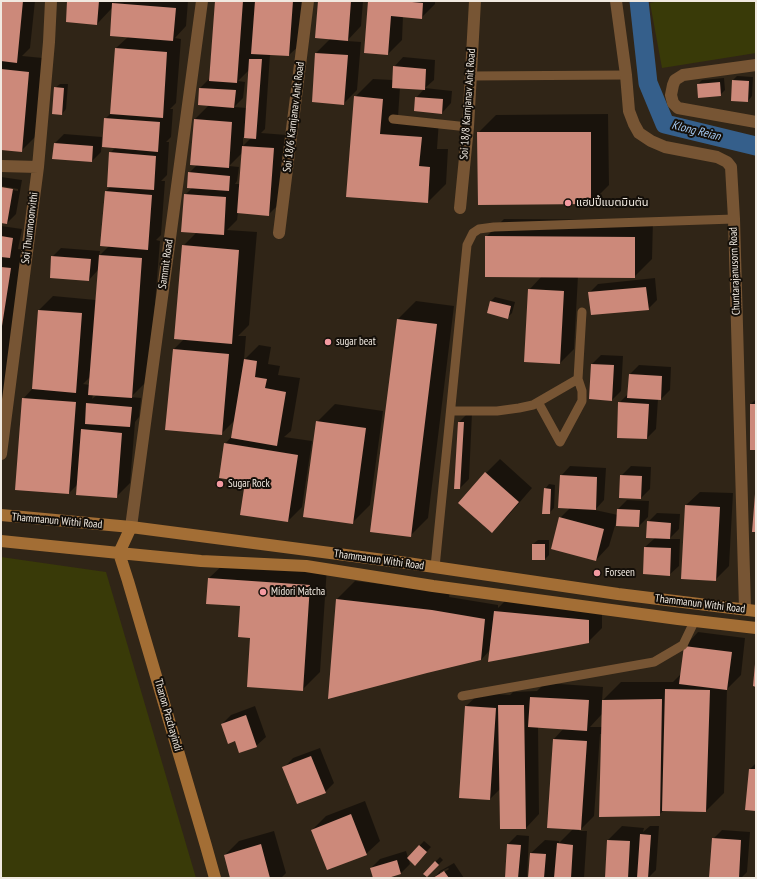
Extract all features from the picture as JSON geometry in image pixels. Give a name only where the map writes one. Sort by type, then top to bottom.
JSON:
[{"type":"street","name":"Soi Thumnoonvithi","points":[[1,454],[38,167],[49,42],[51,1]]},
{"type":"street","name":"Sammit Road","points":[[131,527],[202,1]]},
{"type":"street","name":"Soi 18/6 Karnjanav Anit Road","points":[[279,232],[308,1]]},
{"type":"street","name":"Soi 18/8 Karnjanav Anit Road","points":[[460,208],[468,127],[475,1]]},
{"type":"street","name":"Chuntarajanusorn Road","points":[[616,1],[629,110],[639,133],[651,141],[665,147],[717,157],[728,162],[731,168],[750,610]]},
{"type":"street","points":[[756,65],[683,75],[675,80],[671,95],[673,103],[678,108],[756,122]]},
{"type":"street","points":[[1,166],[38,167]]},
{"type":"street","name":"Thammanun Withi Road","points":[[1,515],[131,527],[435,567],[618,594],[750,610]]},
{"type":"street","points":[[119,554],[131,527]]},
{"type":"street","name":"Thammanun Withi Road","points":[[1,541],[201,561],[306,566],[434,586],[694,622],[756,628]]},
{"type":"street","name":"Thanon Prachayindi","points":[[119,554],[215,878]]},
{"type":"lane","points":[[470,76],[626,75]]},
{"type":"lane","points":[[393,119],[468,127]]},
{"type":"lane","points":[[435,567],[470,237],[479,229],[494,227],[734,219]]},
{"type":"lane","points":[[538,402],[560,442],[582,400],[582,391],[578,379],[582,312]]},
{"type":"lane","points":[[451,411],[497,411],[533,405],[578,379]]},
{"type":"lane","points":[[462,696],[654,662],[683,645],[694,622]]},
{"type":"shaded area","points":[[659,1],[756,1],[756,53],[662,68],[650,3]]},
{"type":"shaded area","points":[[1,557],[106,572],[196,878],[1,878]]},
{"type":"building","points":[[1,1],[23,1],[17,63],[1,61]]},
{"type":"building","points":[[67,1],[99,1],[97,25],[66,22]]},
{"type":"building","points":[[215,1],[243,1],[237,83],[209,81]]},
{"type":"building","points":[[255,1],[293,1],[289,56],[251,54]]},
{"type":"building","points":[[318,1],[351,1],[348,41],[315,38]]},
{"type":"building","points":[[368,1],[423,3],[422,19],[391,16],[388,55],[364,53]]},
{"type":"building","points":[[112,3],[176,8],[173,41],[110,36]]},
{"type":"building","points":[[115,48],[167,52],[163,118],[110,114]]},
{"type":"building","points":[[315,53],[348,55],[344,105],[312,102]]},
{"type":"building","points":[[249,59],[262,59],[256,139],[244,138]]},
{"type":"building","points":[[393,66],[426,69],[425,90],[392,88]]},
{"type":"building","points":[[1,69],[29,72],[22,152],[1,150]]},
{"type":"building","points":[[732,80],[749,81],[748,102],[731,101]]},
{"type":"building","points":[[720,82],[721,96],[698,98],[697,84]]},
{"type":"building","points":[[54,87],[64,88],[62,115],[52,114]]},
{"type":"building","points":[[199,88],[236,90],[234,108],[198,105]]},
{"type":"building","points":[[354,96],[383,99],[380,134],[422,137],[419,166],[430,167],[428,203],[346,197]]},
{"type":"building","points":[[415,97],[443,99],[442,114],[414,111]]},
{"type":"building","points":[[104,118],[160,122],[158,152],[102,147]]},
{"type":"building","points":[[194,119],[232,122],[229,168],[190,165]]},
{"type":"building","points":[[477,132],[591,132],[591,204],[478,205]]},
{"type":"building","points":[[54,143],[93,146],[92,162],[52,159]]},
{"type":"building","points":[[242,146],[274,148],[269,216],[237,213]]},
{"type":"building","points":[[109,152],[156,156],[154,190],[107,187]]},
{"type":"building","points":[[188,172],[230,176],[229,191],[187,188]]},
{"type":"building","points":[[1,187],[13,189],[7,224],[1,223]]},
{"type":"building","points":[[105,191],[152,195],[148,250],[100,246]]},
{"type":"building","points":[[184,194],[226,197],[224,235],[181,232]]},
{"type":"building","points":[[1,236],[13,238],[10,258],[1,257]]},
{"type":"building","points":[[485,236],[635,237],[635,278],[485,277]]},
{"type":"building","points":[[182,245],[239,250],[232,344],[174,339]]},
{"type":"building","points":[[99,255],[142,258],[132,398],[88,395]]},
{"type":"building","points":[[51,256],[91,259],[89,281],[50,278]]},
{"type":"building","points":[[1,267],[11,268],[2,326],[1,326]]},
{"type":"building","points":[[646,287],[649,310],[591,315],[588,292]]},
{"type":"building","points":[[528,289],[564,291],[560,364],[524,362]]},
{"type":"building","points":[[490,301],[511,306],[508,319],[487,313]]},
{"type":"building","points":[[38,310],[82,313],[76,393],[32,389]]},
{"type":"building","points":[[397,319],[437,324],[411,537],[370,532]]},
{"type":"building","points":[[173,349],[229,354],[222,435],[165,430]]},
{"type":"building","points":[[244,359],[257,361],[255,377],[267,379],[265,388],[286,392],[277,446],[231,438]]},
{"type":"building","points":[[591,364],[614,365],[612,401],[589,399]]},
{"type":"building","points":[[629,374],[662,376],[661,400],[627,398]]},
{"type":"building","points":[[22,398],[76,402],[69,494],[15,490]]},
{"type":"building","points":[[618,402],[649,404],[647,439],[617,438]]},
{"type":"building","points":[[86,403],[132,407],[130,427],[85,424]]},
{"type":"building","points":[[750,404],[756,404],[756,450],[750,450]]},
{"type":"building","points":[[316,421],[366,428],[353,524],[303,517]]},
{"type":"building","points":[[458,422],[464,422],[460,489],[454,489]]},
{"type":"building","points":[[81,429],[122,433],[117,498],[76,495]]},
{"type":"building","points":[[224,443],[298,455],[288,522],[240,515],[245,482],[219,478]]},
{"type":"building","points":[[485,472],[519,502],[492,533],[458,503]]},
{"type":"building","points":[[560,475],[597,477],[596,510],[558,508]]},
{"type":"building","points":[[620,475],[642,476],[641,499],[619,498]]},
{"type":"building","points":[[544,488],[551,489],[550,514],[542,514]]},
{"type":"building","points":[[755,494],[756,532],[752,532]]},
{"type":"building","points":[[685,505],[720,507],[716,581],[681,579]]},
{"type":"building","points":[[617,509],[640,510],[639,527],[616,526]]},
{"type":"building","points":[[559,517],[604,529],[596,561],[551,549]]},
{"type":"building","points":[[647,521],[671,523],[670,539],[646,538]]},
{"type":"building","points":[[532,544],[545,544],[545,560],[532,560]]},
{"type":"building","points":[[644,547],[671,548],[670,576],[643,574]]},
{"type":"building","points":[[208,578],[310,585],[303,691],[247,687],[250,638],[238,637],[240,606],[206,604]]},
{"type":"building","points":[[336,599],[432,610],[485,619],[481,660],[328,699]]},
{"type":"building","points":[[494,611],[589,620],[589,643],[488,662]]},
{"type":"building","points":[[684,646],[732,652],[727,690],[679,684]]},
{"type":"building","points":[[756,664],[756,687],[753,686]]},
{"type":"building","points":[[665,689],[710,690],[706,812],[662,811]]},
{"type":"building","points":[[530,697],[589,700],[587,731],[528,727]]},
{"type":"building","points":[[662,699],[660,816],[599,817],[602,700]]},
{"type":"building","points":[[498,705],[524,705],[526,829],[500,829]]},
{"type":"building","points":[[465,706],[496,708],[490,800],[459,798]]},
{"type":"building","points":[[246,715],[257,747],[239,753],[235,741],[228,744],[221,724]]},
{"type":"building","points":[[553,739],[587,741],[581,830],[547,828]]},
{"type":"building","points":[[311,756],[326,793],[297,804],[282,767]]},
{"type":"building","points":[[749,769],[756,769],[756,811],[745,810]]},
{"type":"building","points":[[351,814],[367,855],[327,870],[311,830]]},
{"type":"building","points":[[640,834],[651,835],[648,878],[637,878]]},
{"type":"building","points":[[712,838],[741,840],[739,878],[709,878]]},
{"type":"building","points":[[607,840],[630,841],[628,878],[605,878]]},
{"type":"building","points":[[557,843],[573,845],[571,878],[554,878]]},
{"type":"building","points":[[261,844],[270,878],[230,878],[224,855]]},
{"type":"building","points":[[507,844],[521,845],[518,878],[505,878]]},
{"type":"building","points":[[419,845],[427,852],[415,866],[407,858]]},
{"type":"building","points":[[530,853],[546,854],[544,878],[528,878]]},
{"type":"building","points":[[397,860],[401,874],[388,878],[373,878],[370,868]]},
{"type":"building","points":[[435,861],[439,865],[427,877],[423,874]]},
{"type":"building","points":[[444,871],[449,878],[433,878]]},
{"type":"waterway","name":"Klong Reian","points":[[639,1],[648,83],[665,124],[756,146]]},
{"type":"place","name":"แฮปปี้แบตมินตัน","points":[[568,203]]},
{"type":"place","name":"sugar beat","points":[[328,342]]},
{"type":"place","name":"Sugar Rock","points":[[220,484]]},
{"type":"place","name":"Forseen","points":[[597,573]]},
{"type":"place","name":"Midori Matcha","points":[[263,592]]}]
